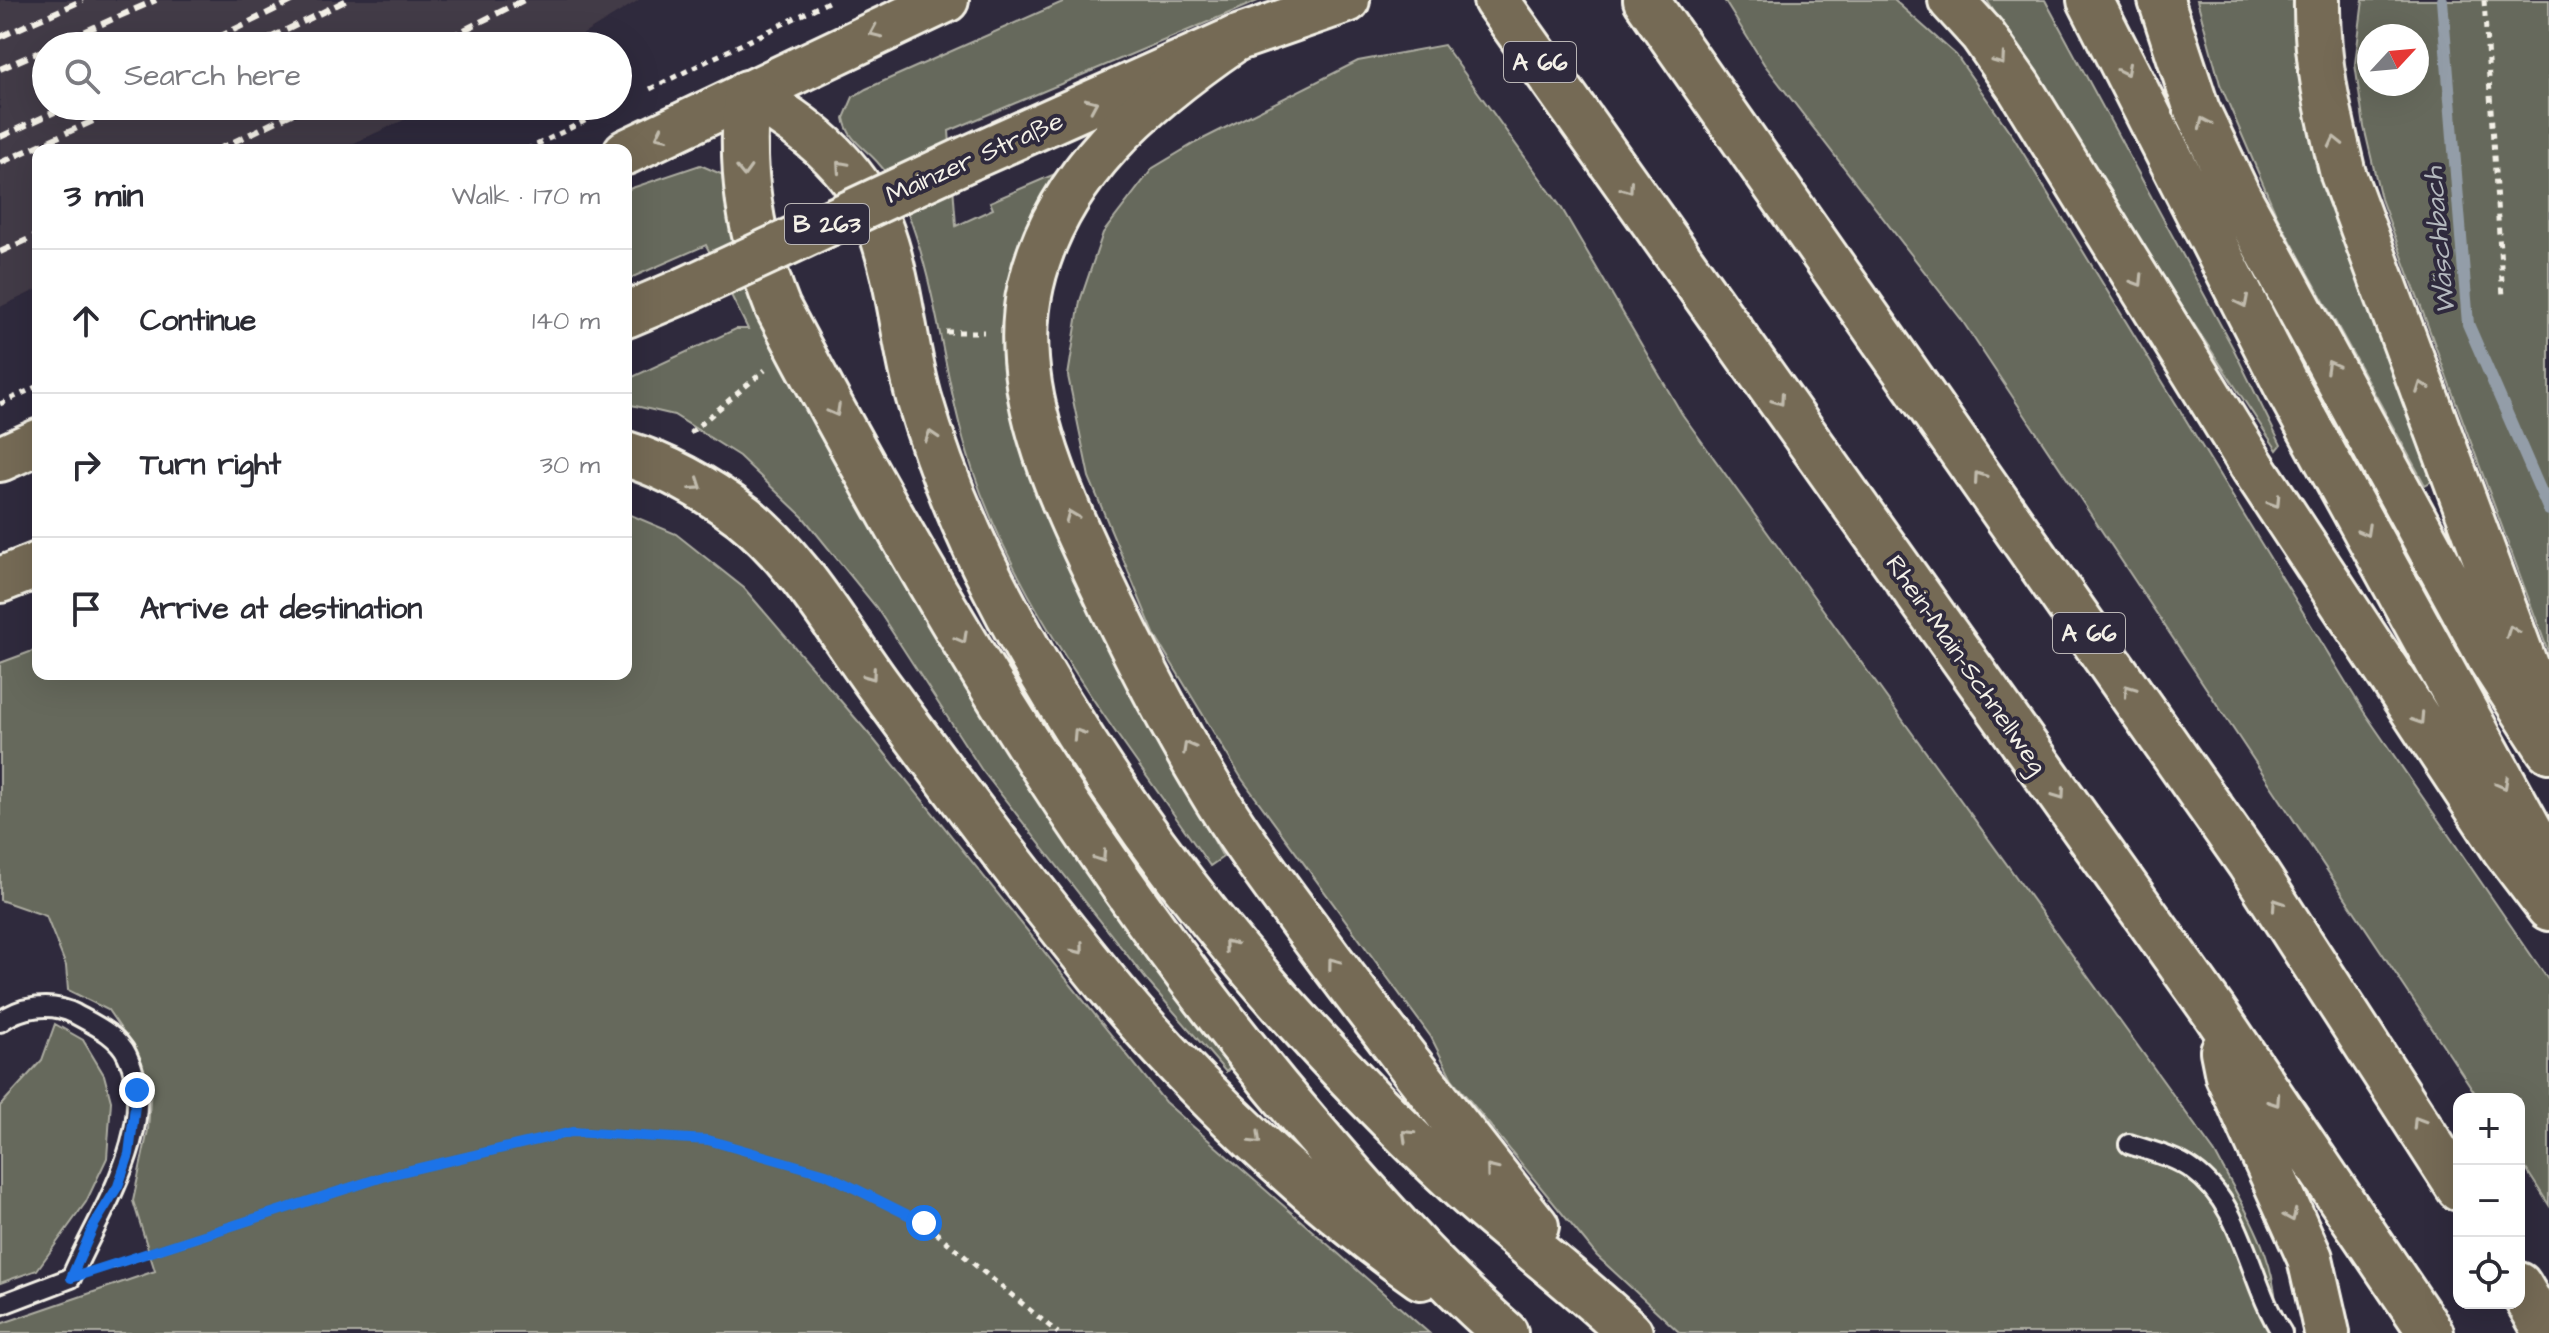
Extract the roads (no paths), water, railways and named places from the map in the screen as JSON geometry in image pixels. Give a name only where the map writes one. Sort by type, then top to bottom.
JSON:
[{"type":"main road","points":[[632,149],[946,0]]},
{"type":"main road","name":"B 263","points":[[1235,39],[1347,0]]},
{"type":"main road","name":"Rhein-Main-Schnellweg","points":[[1496,0],[2215,1013],[2431,1333]]},
{"type":"main road","name":"A 66","points":[[1646,0],[2250,864],[2453,1179]]},
{"type":"main road","points":[[1951,0],[1982,34],[2019,87],[2253,467],[2505,850],[2549,908]]},
{"type":"main road","points":[[2090,0],[2287,387],[2549,865]]},
{"type":"main road","points":[[2161,0],[2197,110],[2237,194],[2491,660],[2549,750]]},
{"type":"main road","points":[[2317,0],[2317,39],[2325,102],[2343,174],[2549,731]]},
{"type":"main road","points":[[1235,39],[1175,80],[1132,116],[1082,177],[1047,229],[1030,286],[1025,336],[1033,401],[1048,461],[1130,645],[1227,816],[1426,1088],[1592,1296]]},
{"type":"main road","name":"Mainzer Straße","points":[[632,312],[1235,39]]},
{"type":"main road","points":[[747,93],[803,128],[830,152],[866,198],[887,250],[919,398],[958,509],[1022,638],[1127,809],[1194,902],[1318,1047],[1468,1193],[1592,1296],[1630,1333]]},
{"type":"main road","points":[[747,93],[744,184],[751,229],[778,308],[989,685],[1119,884],[1227,1027],[1341,1164],[1504,1333]]},
{"type":"main road","points":[[0,459],[32,445]]},
{"type":"main road","points":[[632,456],[683,476],[745,518],[792,568],[994,842],[1110,988],[1192,1076],[1287,1169],[1371,1242],[1504,1333]]},
{"type":"main road","points":[[0,580],[32,567]]},
{"type":"main road","points":[[2215,1013],[2228,1076],[2310,1258],[2327,1333]]},
{"type":"main road","points":[[2525,1295],[2547,1333]]},
{"type":"lane","points":[[0,1022],[9,1015],[40,1006],[70,1012],[105,1031],[127,1053],[137,1090],[129,1154],[118,1186],[94,1225],[71,1278],[0,1305]]},
{"type":"lane","points":[[2129,1144],[2193,1170],[2222,1199],[2255,1282],[2282,1333]]},
{"type":"waterway","name":"Wäschbach","points":[[2442,0],[2468,324],[2549,510]]},
{"type":"railway","points":[[0,37],[83,0]]},
{"type":"railway","points":[[84,32],[156,0]]},
{"type":"railway","points":[[229,32],[294,0]]},
{"type":"railway","points":[[282,32],[347,0]]},
{"type":"railway","points":[[460,32],[524,0]]},
{"type":"railway","points":[[0,69],[32,55]]},
{"type":"railway","points":[[0,137],[37,120]]},
{"type":"railway","points":[[42,144],[95,120]]},
{"type":"railway","points":[[229,144],[279,120]]},
{"type":"railway","points":[[0,163],[32,149]]},
{"type":"railway","points":[[0,252],[32,238]]}]
